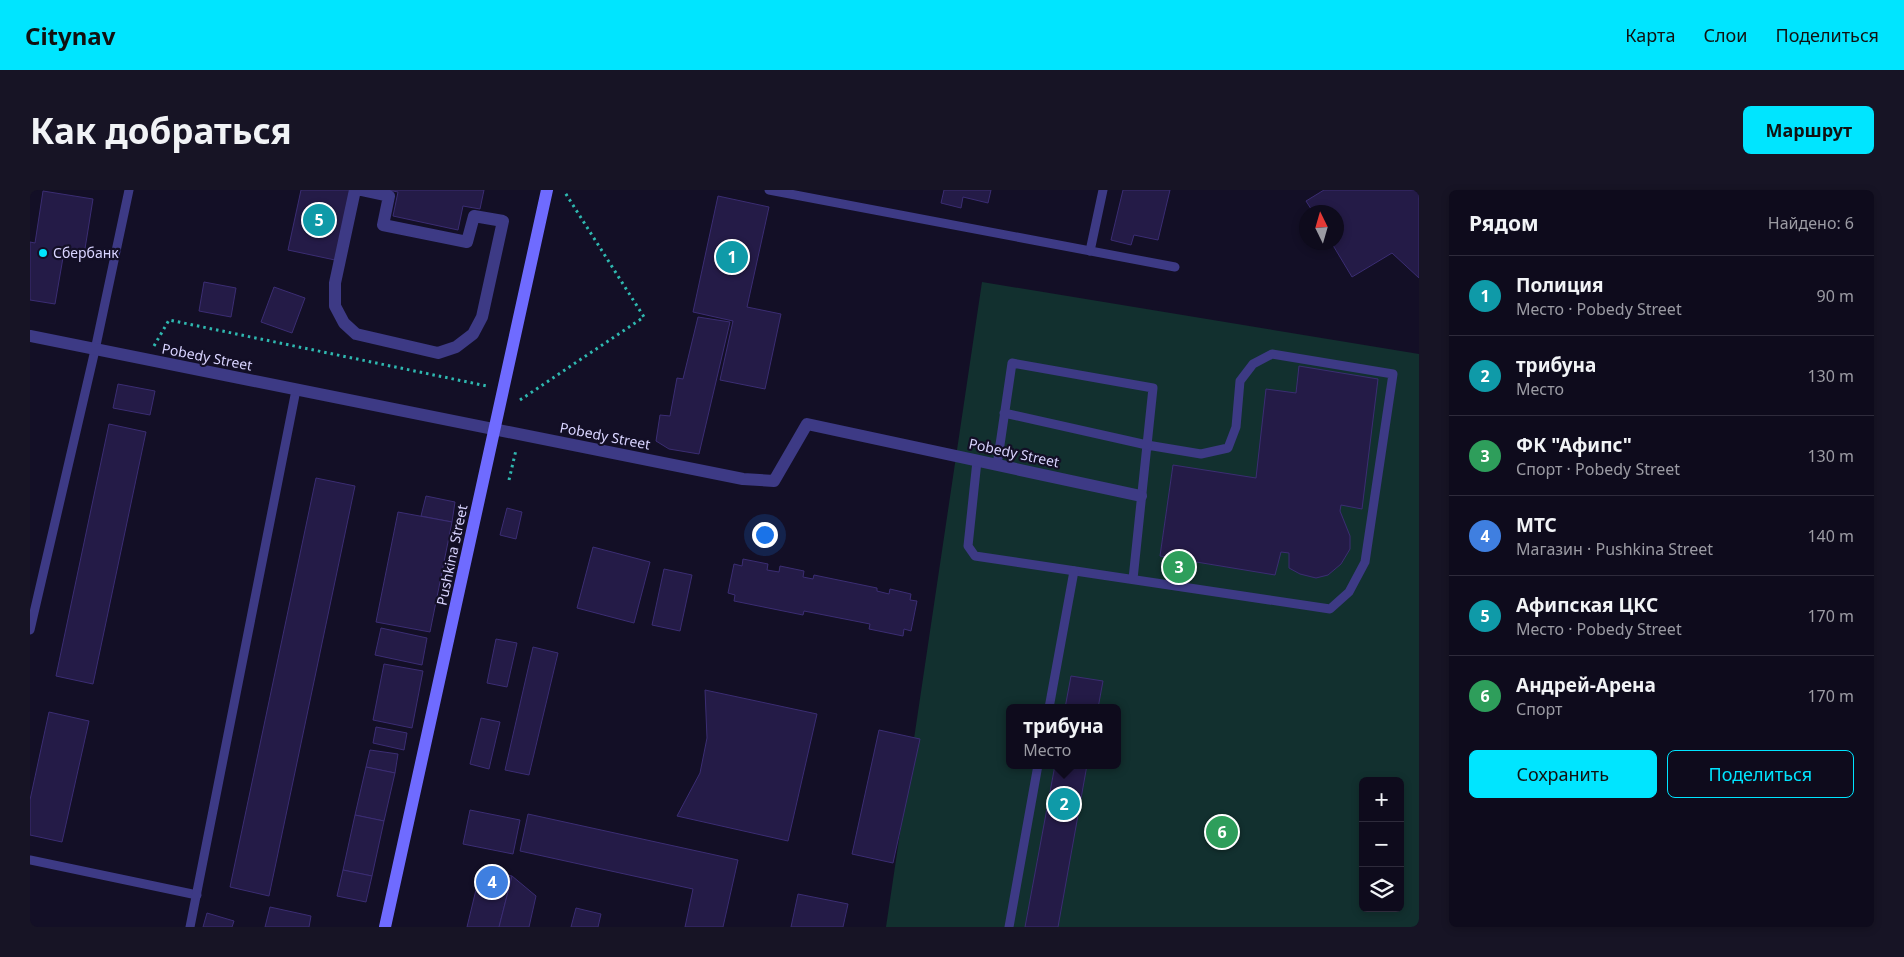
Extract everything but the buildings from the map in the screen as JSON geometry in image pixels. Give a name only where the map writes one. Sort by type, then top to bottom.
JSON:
[{"type":"street","points":[[355,190],[335,283],[335,306],[344,323],[356,334],[438,353],[456,347],[473,334],[482,316],[503,221],[474,216],[468,242],[383,225],[389,196],[361,190]]},
{"type":"street","name":"Pushkina Street","points":[[385,927],[547,190]]},
{"type":"street","name":"Pobedy Street","points":[[30,336],[743,479],[774,481],[807,424],[1141,496]]},
{"type":"lane","points":[[30,630],[130,190]]},
{"type":"lane","points":[[769,190],[1175,267]]},
{"type":"lane","points":[[1090,251],[1103,190]]},
{"type":"lane","points":[[977,461],[968,546],[975,556],[1330,609],[1349,592],[1365,562],[1393,374],[1272,354],[1253,364],[1240,381],[1236,428],[1228,448],[1201,454],[1146,445],[1004,413]]},
{"type":"lane","points":[[997,465],[1012,363],[1153,388],[1133,579]]},
{"type":"lane","points":[[190,927],[296,390]]},
{"type":"lane","points":[[1050,704],[1074,570]]},
{"type":"lane","points":[[1009,927],[1037,769]]},
{"type":"lane","points":[[30,860],[197,895]]},
{"type":"path","points":[[520,400],[644,318],[563,190]]},
{"type":"path","points":[[561,200],[563,190]]},
{"type":"path","points":[[153,347],[168,320],[522,393],[518,406]]},
{"type":"path","points":[[509,480],[519,434]]},
{"type":"green space","points":[[982,282],[1419,354],[1419,927],[886,927]]},
{"type":"place","name":"Афипская ЦКС","points":[[319,220]]},
{"type":"place","name":"Сбербанк","points":[[43,253]]},
{"type":"place","name":"Полиция","points":[[732,257]]},
{"type":"place","name":"ФК \"Афипс\"","points":[[1179,567]]},
{"type":"place","name":"трибуна","points":[[1064,804]]},
{"type":"place","name":"Андрей-Арена","points":[[1222,832]]},
{"type":"place","name":"МТС","points":[[492,882]]}]
